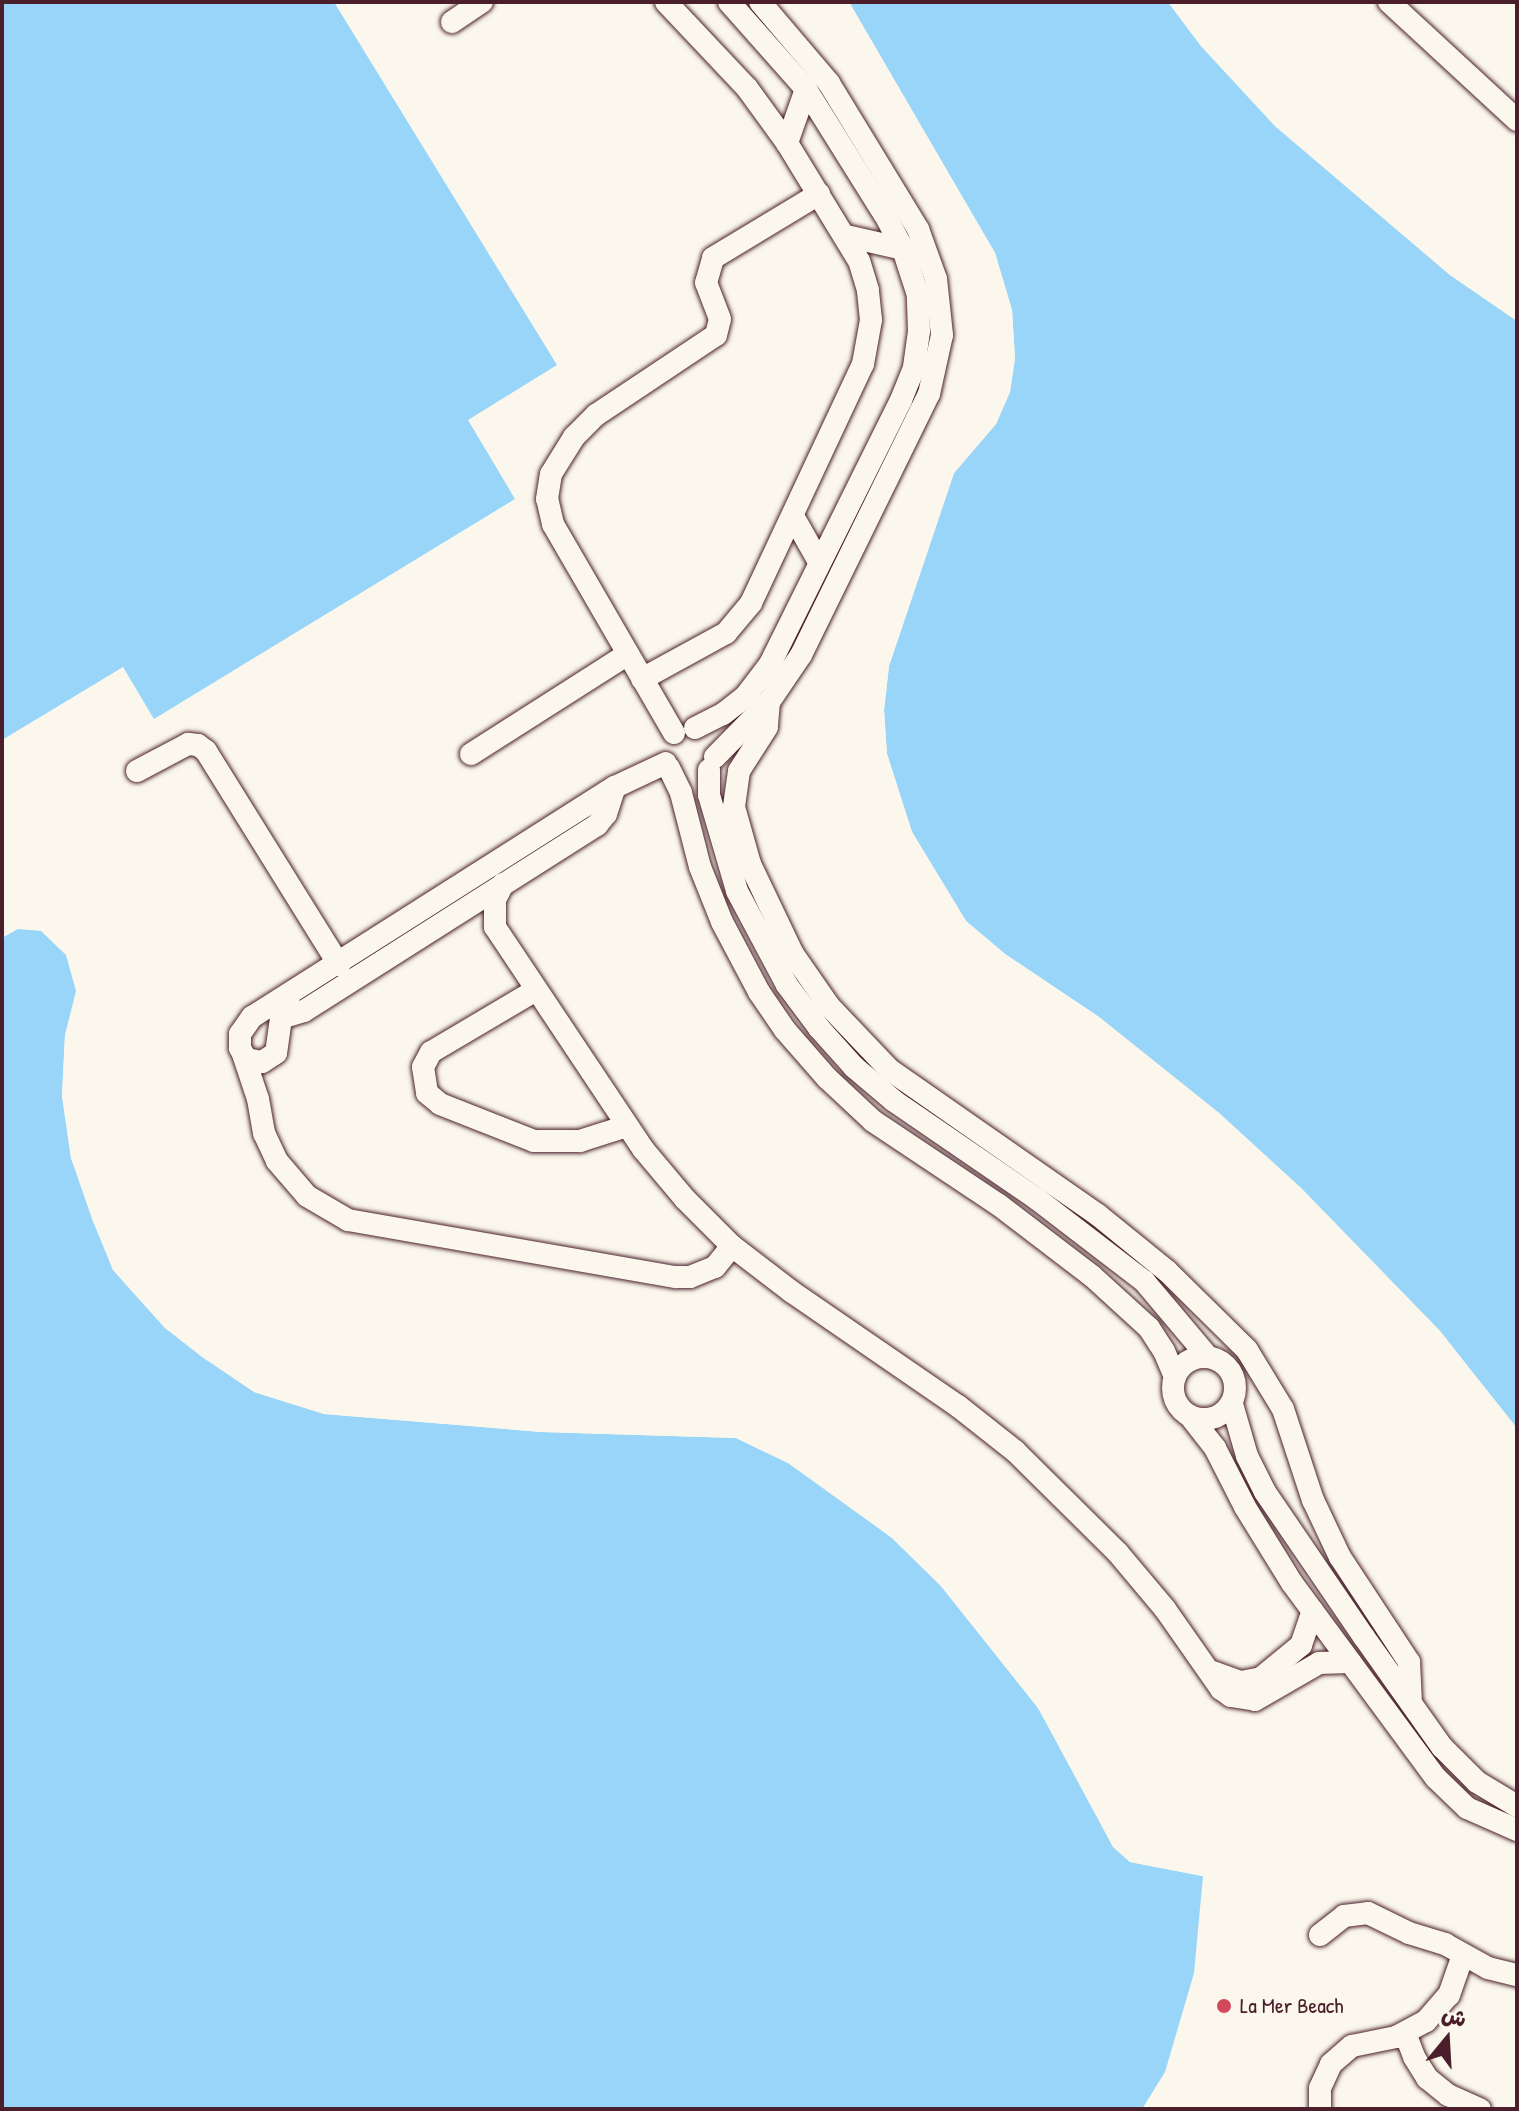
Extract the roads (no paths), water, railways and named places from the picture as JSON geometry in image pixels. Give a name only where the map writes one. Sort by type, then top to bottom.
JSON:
[{"type":"street","points":[[452,22],[482,2]]},
{"type":"street","points":[[642,679],[726,633],[751,603],[868,350],[871,320],[868,290],[846,236],[787,143],[747,88],[666,2]]},
{"type":"street","points":[[729,2],[806,89],[903,249],[918,295],[919,331],[914,367],[901,400],[762,676],[734,706],[684,730],[664,750],[681,793],[700,867],[722,922],[759,992],[785,1030],[827,1078],[873,1121],[999,1205],[1103,1285],[1149,1328],[1164,1351],[1175,1377],[1175,1400],[1215,1448],[1245,1507],[1350,1662],[1452,1794],[1477,1814],[1517,1830]]},
{"type":"street","points":[[668,766],[689,778],[712,763],[769,702],[801,655],[929,394],[942,335],[936,279],[918,229],[829,83],[760,2]]},
{"type":"street","points":[[1389,2],[1517,120]]},
{"type":"street","points":[[787,143],[806,89]]},
{"type":"street","points":[[819,194],[713,258],[706,283],[720,319],[716,335],[596,415],[574,437],[551,474],[547,499],[553,524],[642,679],[684,730],[711,739],[709,795],[727,863],[746,911],[787,985],[836,1048],[874,1085],[1002,1174],[1144,1281],[1208,1357],[1223,1363],[1233,1374],[1236,1389],[1232,1404],[1244,1447],[1265,1492],[1442,1747],[1464,1770],[1517,1806]]},
{"type":"street","points":[[846,236],[903,249]]},
{"type":"street","points":[[793,516],[819,562]]},
{"type":"street","points":[[471,754],[628,654]]},
{"type":"street","points":[[769,702],[767,727],[739,771],[734,807],[739,831],[765,902],[793,954],[829,1006],[890,1070],[1133,1242],[1200,1301],[1247,1350],[1283,1409],[1313,1500],[1340,1557],[1409,1662],[1411,1703]]},
{"type":"street","points":[[137,771],[188,744],[206,751],[339,965]]},
{"type":"street","points":[[668,766],[615,787],[339,965],[285,1007],[247,1022],[240,1034],[264,1133],[285,1174],[307,1196],[348,1220],[676,1277],[703,1274],[725,1258],[732,1246]]},
{"type":"street","points":[[285,1007],[304,1011],[597,825],[606,814],[615,787]]},
{"type":"street","points":[[495,927],[495,900],[503,884]]},
{"type":"street","points":[[455,915],[475,918],[495,927],[627,1126],[671,1184],[732,1246],[792,1292],[947,1398],[1015,1451],[1118,1553],[1221,1689],[1231,1696],[1255,1700],[1319,1663],[1350,1662]]},
{"type":"street","points":[[536,990],[431,1052],[422,1076],[427,1093],[440,1104],[534,1141],[580,1141],[627,1126]]},
{"type":"street","points":[[258,1099],[279,1043],[285,1007]]},
{"type":"street","points":[[243,1054],[257,1063],[273,1057]]},
{"type":"street","points":[[1002,1174],[1036,1171]]},
{"type":"street","points":[[1175,1377],[1191,1360],[1208,1357]]},
{"type":"street","points":[[1190,1416],[1213,1419],[1232,1404]]},
{"type":"street","points":[[1265,1492],[1313,1500]]},
{"type":"street","points":[[1207,1668],[1231,1681],[1261,1678],[1301,1645],[1313,1611]]},
{"type":"street","points":[[1320,1935],[1344,1916],[1368,1913],[1409,1933],[1445,1944],[1488,1968],[1517,1975]]},
{"type":"street","points":[[1320,2109],[1324,2075],[1340,2054],[1364,2042],[1405,2033],[1439,2009],[1449,1995],[1463,1955]]},
{"type":"street","points":[[1405,2033],[1427,2078],[1448,2095],[1480,2109]]},
{"type":"water","points":[[2,2],[334,2],[557,365],[468,420],[515,499],[154,719],[123,667],[2,740]]},
{"type":"water","points":[[849,2],[1168,2],[1201,46],[1275,126],[1450,275],[1517,321],[1517,1428],[1440,1331],[1301,1188],[1219,1113],[1099,1017],[1005,954],[966,921],[912,832],[887,754],[884,710],[889,666],[954,473],[996,424],[1010,392],[1015,358],[1012,310],[995,253]]},
{"type":"water","points":[[18,929],[41,931],[66,955],[76,991],[65,1035],[62,1096],[71,1158],[113,1270],[165,1328],[254,1392],[324,1414],[542,1432],[736,1438],[788,1463],[833,1493],[892,1538],[941,1586],[1038,1708],[1113,1847],[1130,1862],[1203,1876],[1194,1973],[1165,2072],[1142,2109],[2,2109],[2,938]]},
{"type":"place","name":"La Mer Beach","points":[[1224,2006]]}]
